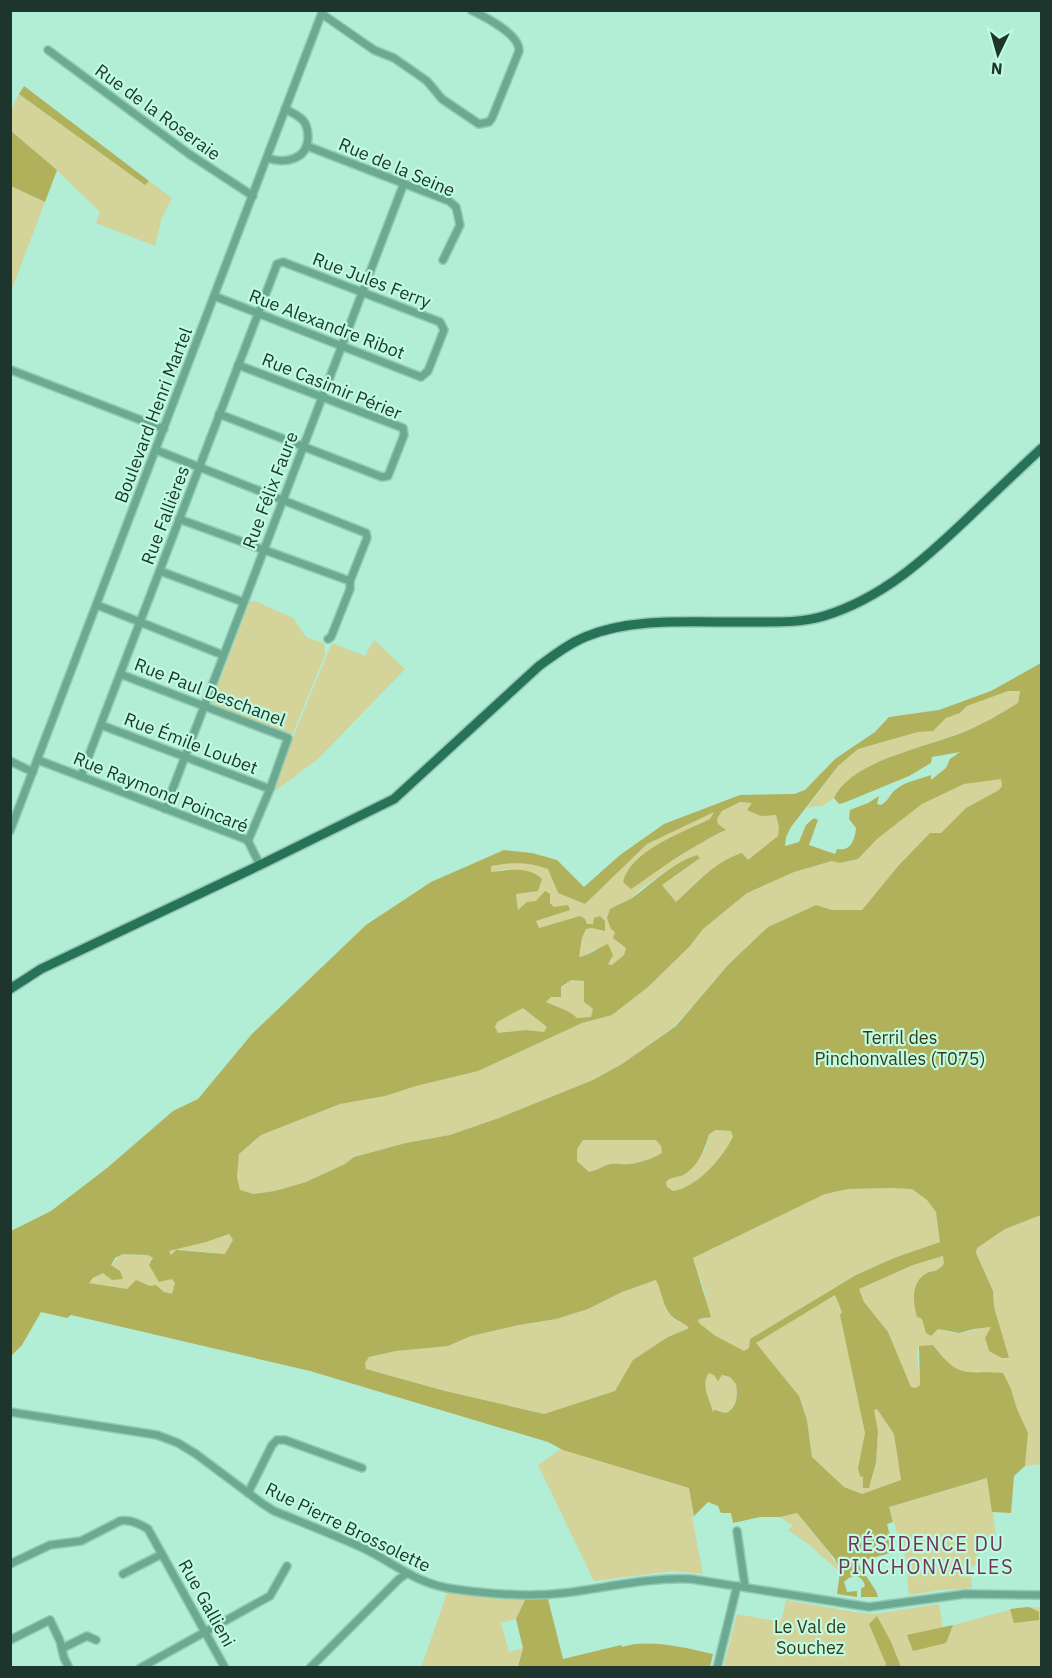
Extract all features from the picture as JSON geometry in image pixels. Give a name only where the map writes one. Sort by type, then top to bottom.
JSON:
[{"type":"main road","points":[[10,989],[41,969],[394,799],[539,666],[559,651],[586,636],[617,627],[644,624],[800,621],[838,611],[871,595],[902,577],[935,550],[1041,448]]},
{"type":"street","points":[[322,12],[374,50],[394,58],[427,81],[442,99],[479,124],[489,122],[492,118],[519,46],[515,38],[484,16],[471,10]]},
{"type":"street","name":"Boulevard Henri Martel","points":[[10,831],[322,12]]},
{"type":"street","name":"Rue de la Roseraie","points":[[48,50],[189,154],[253,196]]},
{"type":"street","points":[[267,158],[281,161],[292,160],[307,146],[308,131],[305,123],[300,117],[285,110]]},
{"type":"street","name":"Rue de la Seine","points":[[307,146],[449,201],[456,207],[460,225],[444,260]]},
{"type":"street","name":"Rue Félix Faure","points":[[165,809],[404,183]]},
{"type":"street","name":"Rue Jules Ferry","points":[[278,264],[283,262],[440,322],[444,330],[428,371]]},
{"type":"street","name":"Rue Fallières","points":[[81,776],[278,264]]},
{"type":"street","name":"Rue Alexandre Ribot","points":[[214,296],[421,376],[428,371]]},
{"type":"street","name":"Rue Casimir Périer","points":[[238,365],[403,428],[404,435],[388,476],[382,477],[303,447]]},
{"type":"street","points":[[11,370],[164,429]]},
{"type":"street","points":[[219,414],[303,447]]},
{"type":"street","points":[[156,450],[366,533],[367,538],[350,581],[350,589],[331,637],[328,639]]},
{"type":"street","points":[[179,519],[350,581]]},
{"type":"street","points":[[160,571],[243,602]]},
{"type":"street","points":[[97,605],[223,655]]},
{"type":"street","name":"Rue Paul Deschanel","points":[[120,674],[288,738],[270,789]]},
{"type":"street","name":"Rue Émile Loubet","points":[[101,725],[270,789]]},
{"type":"street","name":"Rue Raymond Poincaré","points":[[38,760],[248,841],[260,865]]},
{"type":"street","points":[[10,761],[33,772]]},
{"type":"street","points":[[248,841],[270,789]]},
{"type":"street","name":"Rue Pierre Brossolette","points":[[10,1412],[157,1436],[178,1443],[274,1511],[365,1549],[406,1574],[428,1583],[454,1589],[517,1594],[561,1593],[662,1578],[691,1579],[858,1606],[878,1607],[964,1594],[1041,1595]]},
{"type":"street","points":[[248,1494],[272,1445],[277,1440],[285,1440],[362,1468]]},
{"type":"street","name":"Rue Gallieni","points":[[10,1564],[50,1545],[81,1541],[124,1520],[141,1524],[148,1529],[225,1668]]},
{"type":"street","points":[[717,1668],[741,1586],[737,1531]]},
{"type":"street","name":"Rue Gallieni","points":[[123,1574],[162,1554]]},
{"type":"street","points":[[140,1668],[270,1596],[287,1566]]},
{"type":"street","points":[[310,1668],[406,1574]]},
{"type":"street","points":[[10,1640],[50,1620],[69,1668]]},
{"type":"street","points":[[63,1648],[87,1635],[96,1640]]},
{"type":"green space","points":[[24,86],[149,181],[145,185],[19,94]]},
{"type":"green space","points":[[19,94],[145,185],[149,181],[172,198],[162,217],[155,246],[96,223],[100,212],[57,170],[11,131],[11,110]]},
{"type":"green space","points":[[11,131],[57,170],[45,202],[11,186]]},
{"type":"green space","points":[[11,186],[45,202],[11,291]]},
{"type":"green space","points":[[250,601],[255,601],[293,618],[306,637],[324,643],[325,655],[293,733],[288,735],[211,704]]},
{"type":"green space","points":[[374,640],[405,669],[318,759],[275,791],[293,737],[332,643],[365,656]]},
{"type":"green space","name":"Terril des Pinchonvalles (T075)","points":[[1041,663],[1041,1215],[1005,1229],[977,1248],[976,1253],[993,1291],[994,1307],[1009,1358],[1002,1358],[989,1351],[985,1338],[991,1327],[959,1333],[938,1329],[931,1336],[926,1333],[922,1319],[917,1317],[915,1287],[928,1272],[937,1270],[944,1264],[943,1256],[913,1265],[859,1289],[864,1302],[888,1332],[911,1387],[916,1388],[920,1385],[919,1346],[933,1345],[950,1364],[963,1371],[1003,1373],[1028,1433],[1025,1466],[1014,1476],[1011,1513],[992,1512],[987,1478],[889,1507],[893,1522],[887,1524],[894,1552],[857,1562],[878,1597],[861,1597],[861,1589],[865,1586],[862,1579],[856,1576],[844,1582],[847,1592],[857,1591],[857,1597],[837,1594],[840,1572],[835,1559],[797,1513],[733,1523],[731,1513],[721,1513],[718,1506],[708,1502],[694,1516],[689,1488],[563,1450],[548,1442],[310,1371],[71,1315],[67,1318],[41,1312],[22,1345],[11,1356],[11,1231],[51,1211],[107,1168],[173,1111],[198,1099],[252,1034],[366,925],[431,882],[504,850],[532,853],[557,860],[584,887],[620,855],[664,824],[740,795],[794,794],[805,790],[835,759],[875,732],[889,717],[939,710],[991,691]],"holes":[[[1008,691],[1020,691],[1018,703],[987,721],[961,733],[878,762],[859,772],[844,784],[834,798],[839,804],[909,776],[931,763],[932,757],[960,752],[950,759],[946,768],[931,780],[931,775],[902,785],[881,805],[877,804],[879,796],[850,810],[849,819],[856,828],[853,840],[846,849],[837,849],[835,854],[809,845],[818,820],[814,818],[806,825],[799,842],[785,846],[791,827],[838,766],[858,749],[918,732],[933,731],[946,718],[960,713],[967,706]],[[1001,779],[1002,786],[999,790],[966,808],[941,833],[930,833],[899,865],[862,910],[832,910],[816,905],[768,927],[728,965],[676,1026],[622,1064],[593,1080],[450,1135],[406,1143],[354,1157],[345,1164],[306,1182],[254,1194],[240,1190],[237,1177],[239,1154],[261,1135],[340,1104],[385,1096],[478,1071],[582,1023],[612,1015],[648,987],[690,946],[703,929],[747,893],[794,872],[832,861],[840,863],[858,859],[877,839],[922,804],[964,784]],[[740,802],[752,803],[747,810],[761,816],[776,815],[779,827],[778,836],[748,860],[742,853],[723,862],[706,874],[676,902],[662,885],[700,858],[697,855],[679,863],[632,898],[610,909],[607,918],[611,929],[615,932],[613,938],[626,948],[624,955],[612,965],[608,964],[613,955],[608,944],[579,957],[586,929],[605,931],[605,921],[600,916],[594,918],[593,924],[587,924],[580,916],[539,928],[536,921],[570,910],[568,905],[554,907],[550,903],[550,894],[545,891],[536,901],[527,902],[518,910],[516,894],[538,891],[542,879],[525,871],[491,872],[491,866],[513,863],[548,869],[558,893],[585,904],[647,844],[714,812],[710,819],[672,836],[636,861],[623,882],[631,889],[679,856],[726,830],[718,824],[717,819],[722,811]],[[571,980],[584,981],[584,1002],[593,1009],[591,1017],[577,1018],[546,1002],[551,997],[561,997],[561,987]],[[523,1008],[547,1027],[544,1032],[526,1030],[498,1033],[495,1027],[497,1022]],[[716,1130],[731,1131],[733,1137],[728,1145],[716,1162],[700,1178],[673,1191],[667,1187],[668,1180],[683,1175],[693,1167],[709,1134]],[[583,1140],[656,1140],[661,1146],[662,1153],[637,1163],[611,1164],[589,1172],[577,1161],[577,1149]],[[848,1189],[912,1189],[927,1200],[936,1212],[940,1242],[894,1258],[856,1275],[750,1339],[749,1348],[744,1351],[714,1335],[698,1322],[699,1319],[711,1317],[693,1258],[825,1194]],[[229,1234],[233,1240],[225,1254],[176,1250],[171,1255],[169,1251]],[[123,1254],[148,1255],[153,1258],[149,1265],[159,1282],[172,1279],[175,1283],[172,1294],[164,1292],[156,1285],[150,1286],[136,1280],[127,1289],[89,1283],[103,1273],[112,1280],[123,1279],[120,1271],[111,1265],[115,1258]],[[656,1280],[670,1314],[689,1328],[668,1337],[633,1360],[615,1391],[544,1414],[445,1391],[366,1369],[365,1363],[369,1357],[396,1351],[448,1346],[471,1336],[556,1319],[588,1309],[622,1292]],[[835,1295],[842,1312],[840,1315],[865,1433],[858,1468],[860,1476],[863,1477],[863,1488],[869,1488],[876,1463],[878,1432],[874,1410],[877,1409],[894,1434],[901,1480],[862,1494],[844,1487],[812,1457],[807,1420],[799,1396],[756,1343]],[[709,1373],[714,1375],[718,1381],[722,1375],[730,1377],[736,1384],[737,1397],[730,1411],[726,1413],[715,1410],[713,1412],[705,1382]]]},
{"type":"green space","points":[[1008,691],[1020,691],[1018,703],[977,727],[893,756],[862,771],[824,805],[807,808],[838,766],[858,749],[918,732],[933,731],[946,718],[960,713],[967,706]]},
{"type":"green space","points":[[1001,778],[1002,786],[999,790],[966,808],[941,833],[930,833],[899,865],[862,910],[832,910],[816,905],[768,927],[728,965],[676,1025],[622,1064],[593,1080],[450,1135],[406,1143],[354,1157],[345,1164],[306,1182],[254,1194],[240,1191],[237,1177],[239,1154],[261,1135],[340,1104],[385,1096],[478,1071],[582,1023],[612,1015],[648,987],[690,946],[703,929],[747,893],[794,872],[833,861],[840,863],[858,859],[877,839],[922,804],[964,784]]},
{"type":"green space","points":[[740,802],[753,803],[747,810],[776,815],[779,836],[748,860],[742,853],[699,879],[676,902],[662,885],[700,858],[674,866],[631,898],[619,904],[616,932],[620,944],[626,948],[624,955],[612,965],[608,964],[609,960],[594,949],[579,957],[586,929],[604,931],[593,924],[587,924],[580,916],[539,928],[535,921],[569,910],[536,901],[518,910],[516,894],[538,891],[536,873],[506,869],[491,872],[491,866],[513,863],[548,869],[558,893],[585,904],[647,844],[714,811],[710,819],[673,836],[647,852],[628,871],[623,882],[659,868],[725,831],[718,824],[717,819],[722,811]]},
{"type":"green space","points":[[571,980],[585,981],[584,1002],[593,1009],[592,1017],[577,1018],[546,1002]]},
{"type":"green space","points":[[523,1008],[547,1027],[544,1032],[526,1030],[498,1034],[495,1027],[497,1022]]},
{"type":"green space","points":[[716,1130],[731,1131],[734,1137],[716,1162],[691,1184],[673,1191],[667,1187],[666,1182],[670,1177],[681,1176],[705,1150],[709,1134]]},
{"type":"green space","points":[[583,1140],[656,1140],[661,1146],[662,1153],[637,1163],[611,1164],[589,1172],[577,1161],[577,1149]]},
{"type":"green space","points":[[848,1189],[912,1189],[927,1200],[936,1212],[940,1242],[894,1258],[856,1275],[750,1339],[749,1348],[744,1352],[714,1335],[697,1321],[706,1319],[705,1293],[693,1258],[825,1194]]},
{"type":"green space","points":[[1041,1215],[1041,1464],[1025,1466],[1028,1433],[1011,1389],[978,1371],[967,1373],[957,1370],[933,1345],[919,1346],[917,1354],[920,1385],[916,1388],[911,1387],[888,1332],[864,1302],[859,1289],[913,1265],[944,1256],[945,1264],[927,1273],[918,1281],[914,1292],[917,1317],[952,1333],[992,1328],[986,1339],[989,1351],[1008,1358],[994,1307],[993,1291],[976,1253],[977,1248],[1005,1229]]},
{"type":"green space","points":[[229,1234],[233,1240],[225,1254],[191,1250],[171,1255],[169,1251],[206,1242]]},
{"type":"green space","points":[[123,1254],[148,1255],[153,1259],[159,1282],[173,1278],[175,1283],[172,1295],[156,1285],[150,1286],[136,1280],[127,1289],[89,1283]]},
{"type":"green space","points":[[657,1280],[667,1311],[674,1319],[690,1327],[668,1337],[623,1379],[615,1391],[544,1414],[445,1391],[366,1369],[365,1363],[369,1357],[396,1351],[448,1346],[471,1336],[556,1319],[588,1309],[622,1292]]},
{"type":"green space","points":[[835,1295],[842,1312],[840,1315],[865,1433],[858,1468],[863,1477],[871,1483],[876,1463],[878,1432],[874,1410],[877,1409],[894,1434],[901,1480],[862,1494],[844,1487],[812,1457],[807,1420],[799,1396],[755,1343]]},
{"type":"green space","points":[[709,1373],[730,1377],[736,1384],[736,1401],[726,1413],[719,1410],[713,1413],[705,1382]]},
{"type":"green space","points":[[561,1449],[689,1488],[703,1574],[673,1571],[594,1581],[538,1465]]},
{"type":"green space","points":[[988,1478],[996,1536],[979,1538],[980,1555],[975,1556],[976,1565],[971,1567],[972,1588],[909,1595],[905,1557],[889,1507]]},
{"type":"green space","points":[[797,1513],[826,1549],[840,1572],[807,1543],[788,1530],[793,1526],[780,1517]]},
{"type":"green space","points":[[447,1593],[526,1598],[516,1619],[501,1623],[509,1652],[523,1648],[518,1667],[421,1668]]},
{"type":"green space","points":[[526,1598],[548,1599],[563,1659],[621,1645],[622,1647],[643,1643],[713,1654],[710,1667],[518,1667],[523,1648],[516,1619]]},
{"type":"green space","name":"Le Val de Souchez","points":[[786,1600],[873,1614],[939,1604],[943,1628],[1016,1608],[1041,1607],[1041,1667],[723,1668],[737,1614],[781,1622]]},
{"type":"green space","points":[[1029,1607],[1039,1612],[1039,1620],[1014,1623],[1010,1609]]},
{"type":"green space","points":[[877,1616],[901,1667],[885,1667],[886,1664],[869,1624]]},
{"type":"green space","points":[[953,1625],[946,1643],[913,1651],[907,1635]]},
{"type":"district","name":"RÉSIDENCE DU PINCHONVALLES","points":[[926,1554]]}]
